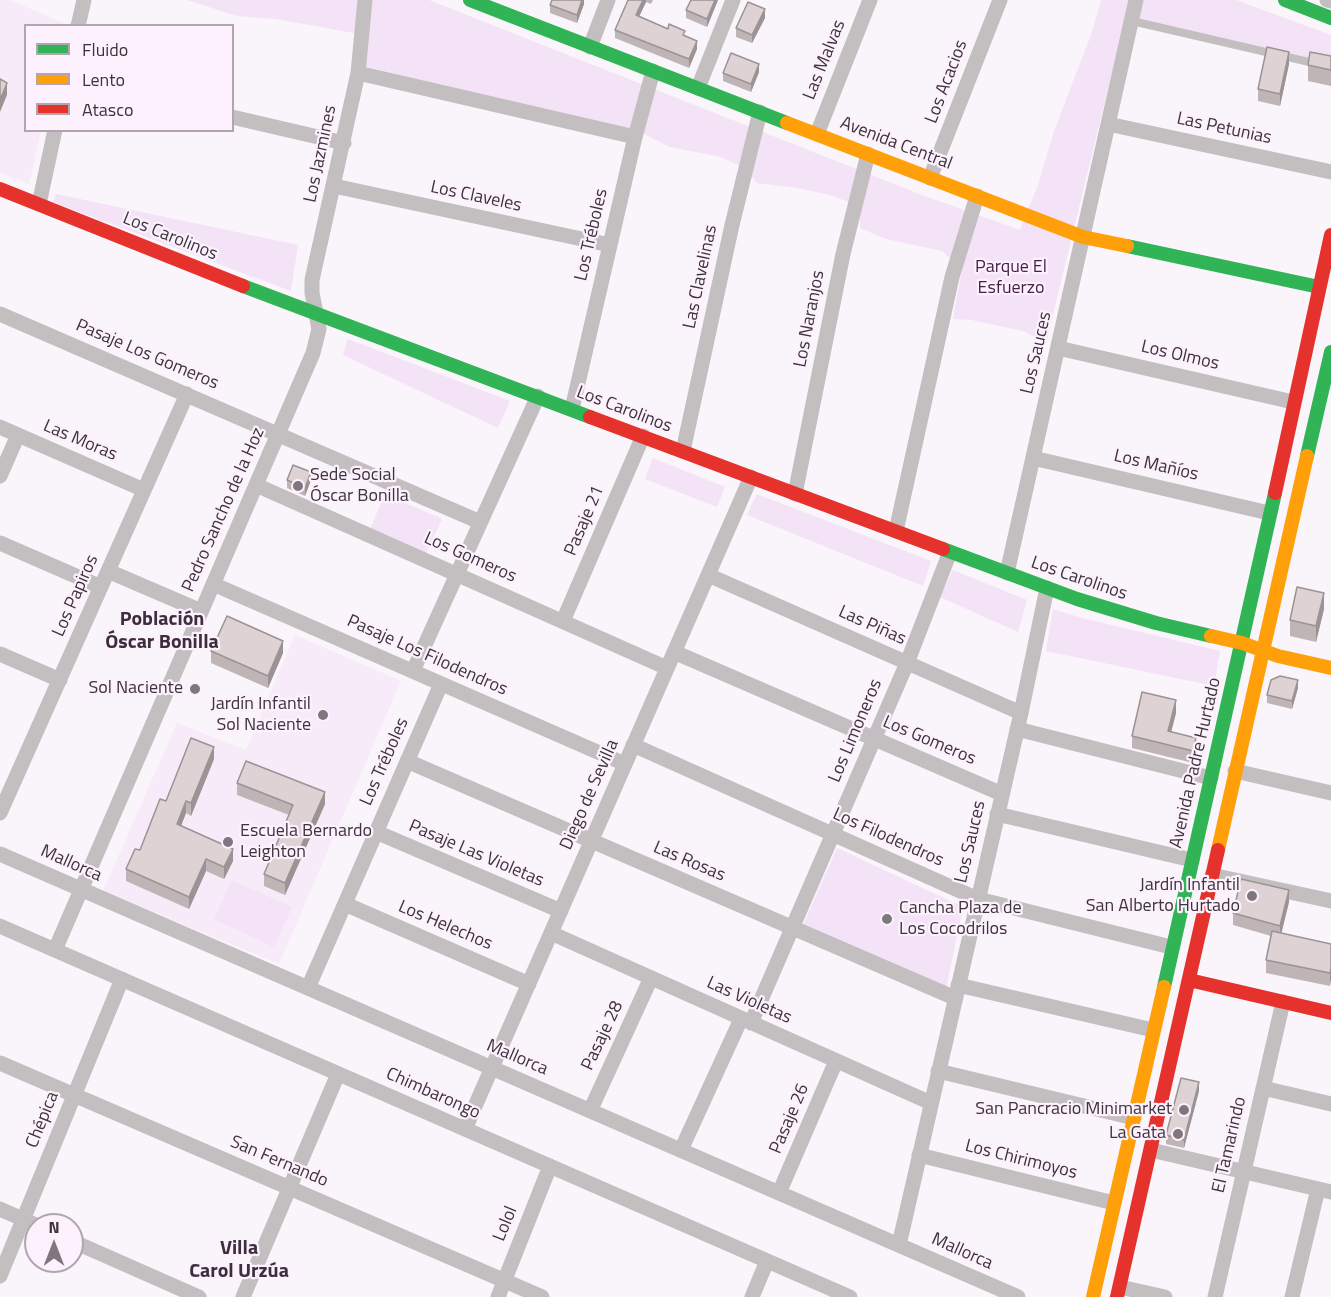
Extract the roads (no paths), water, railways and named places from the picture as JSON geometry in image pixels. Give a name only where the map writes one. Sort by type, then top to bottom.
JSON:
[{"type":"main road","points":[[1285,0],[1331,18]]},
{"type":"main road","name":"Avenida Central","points":[[479,2],[1083,237],[1319,287]]},
{"type":"main road","name":"Los Carolinos","points":[[0,189],[317,315],[1047,588],[1113,611],[1331,668]]},
{"type":"main road","name":"Avenida Padre Hurtado","points":[[1093,1297],[1171,946],[1242,643],[1331,236]]},
{"type":"main road","points":[[1319,287],[1331,296]]},
{"type":"main road","points":[[1118,1292],[1331,352]]},
{"type":"main road","points":[[1189,980],[1331,1013]]},
{"type":"street","points":[[78,24],[84,0]]},
{"type":"street","name":"Los Jazmines","points":[[317,315],[312,293],[312,280],[358,73],[365,0]]},
{"type":"street","points":[[590,47],[608,0]]},
{"type":"street","points":[[698,88],[733,0]]},
{"type":"street","name":"Las Malvas","points":[[817,134],[870,0]]},
{"type":"street","name":"Los Acacios","points":[[930,178],[1000,0]]},
{"type":"street","name":"Los Sauces","points":[[1007,573],[1136,0]]},
{"type":"street","name":"Los Tréboles","points":[[572,409],[635,137],[653,71]]},
{"type":"street","points":[[358,73],[635,137]]},
{"type":"street","name":"Las Clavelinas","points":[[683,451],[732,225],[760,112]]},
{"type":"street","points":[[234,117],[344,143]]},
{"type":"street","name":"Las Petunias","points":[[1108,124],[1331,172]]},
{"type":"street","points":[[39,204],[55,132]]},
{"type":"street","name":"Los Naranjos","points":[[795,494],[843,254],[868,154]]},
{"type":"street","name":"Los Claveles","points":[[334,186],[610,245]]},
{"type":"street","points":[[896,531],[952,277],[977,196]]},
{"type":"street","name":"Pasaje Los Gomeros","points":[[0,314],[279,433]]},
{"type":"street","name":"Pedro Sancho de la Hoz","points":[[55,950],[313,353],[319,330],[317,315]]},
{"type":"street","name":"Los Olmos","points":[[1058,348],[1293,402]]},
{"type":"street","name":"Los Papiros","points":[[0,813],[187,394]]},
{"type":"street","points":[[412,671],[538,396]]},
{"type":"street","name":"Las Moras","points":[[0,427],[144,490]]},
{"type":"street","name":"Los Gomeros","points":[[279,433],[480,522]]},
{"type":"street","points":[[0,476],[18,435]]},
{"type":"street","name":"Pasaje 21","points":[[563,621],[643,436]]},
{"type":"street","name":"Los Mañíos","points":[[1033,458],[1269,513]]},
{"type":"street","name":"Diego de Sevilla","points":[[465,1129],[751,477]]},
{"type":"street","name":"Los Gomeros","points":[[256,485],[668,668]]},
{"type":"street","points":[[0,543],[101,587]]},
{"type":"street","name":"Los Limoneros","points":[[681,1150],[792,928],[907,663],[950,552]]},
{"type":"street","points":[[108,571],[201,612]]},
{"type":"street","name":"Las Piñas","points":[[708,575],[1020,713]]},
{"type":"street","name":"Pasaje Los Filodendros","points":[[213,584],[625,764]]},
{"type":"street","name":"Los Sauces","points":[[899,1245],[1047,588]]},
{"type":"street","name":"Los Gomeros","points":[[675,652],[1002,794]]},
{"type":"street","points":[[0,654],[60,680]]},
{"type":"street","name":"Los Tréboles","points":[[308,988],[441,684]]},
{"type":"street","points":[[1017,729],[1211,778]]},
{"type":"street","name":"Los Filodendros","points":[[633,745],[978,900],[1171,946]]},
{"type":"street","name":"Las Rosas","points":[[407,761],[792,928],[957,991],[1153,1030]]},
{"type":"street","points":[[1235,771],[1331,793]]},
{"type":"street","points":[[997,814],[1192,860]]},
{"type":"street","name":"Pasaje Las Violetas","points":[[376,832],[561,912]]},
{"type":"street","name":"Mallorca","points":[[0,854],[1018,1297]]},
{"type":"street","points":[[1212,874],[1331,901]]},
{"type":"street","name":"Los Helechos","points":[[345,904],[529,984]]},
{"type":"street","name":"Chimbarongo","points":[[0,926],[850,1297]]},
{"type":"street","name":"Las Violetas","points":[[551,933],[931,1103]]},
{"type":"street","name":"Pasaje 28","points":[[590,1111],[651,978]]},
{"type":"street","name":"Chépica","points":[[33,1213],[75,1095],[122,980]]},
{"type":"street","name":"El Tamarindo","points":[[1215,1297],[1282,1002]]},
{"type":"street","name":"Pasaje 26","points":[[779,1193],[836,1061]]},
{"type":"street","name":"San Fernando","points":[[0,1063],[542,1297]]},
{"type":"street","points":[[939,1071],[1134,1118]]},
{"type":"street","points":[[243,1297],[338,1074]]},
{"type":"street","points":[[1263,1088],[1331,1104]]},
{"type":"street","points":[[1151,1150],[1325,1191],[1292,1297]]},
{"type":"street","name":"Los Chirimoyos","points":[[919,1155],[1114,1203]]},
{"type":"street","name":"Lolol","points":[[498,1297],[550,1166]]},
{"type":"street","points":[[0,1209],[24,1219]]},
{"type":"street","name":"Chépica","points":[[0,1276],[24,1233]]},
{"type":"street","points":[[84,1246],[199,1297]]},
{"type":"street","points":[[752,1297],[767,1261]]},
{"type":"street","points":[[1118,1292],[1165,1297]]},
{"type":"lane","points":[[1131,21],[1331,67]]},
{"type":"place","name":"Sede Social Óscar Bonilla","points":[[298,486]]},
{"type":"place","name":"Sol Naciente","points":[[195,689]]},
{"type":"place","name":"Jardín Infantil Sol Naciente","points":[[323,715]]},
{"type":"place","name":"Escuela Bernardo Leighton","points":[[228,842]]},
{"type":"place","name":"Jardín Infantil San Alberto Hurtado","points":[[1252,896]]},
{"type":"place","name":"Cancha Plaza de Los Cocodrilos","points":[[887,919]]},
{"type":"place","name":"San Pancracio Minimarket","points":[[1184,1110]]},
{"type":"place","name":"La Gata","points":[[1178,1134]]},
{"type":"district","name":"Población Óscar Bonilla","points":[[162,632]]},
{"type":"district","name":"Villa Carol Urzúa","points":[[239,1260]]},
{"type":"park label","name":"Parque El Esfuerzo","points":[[1011,278]]}]
